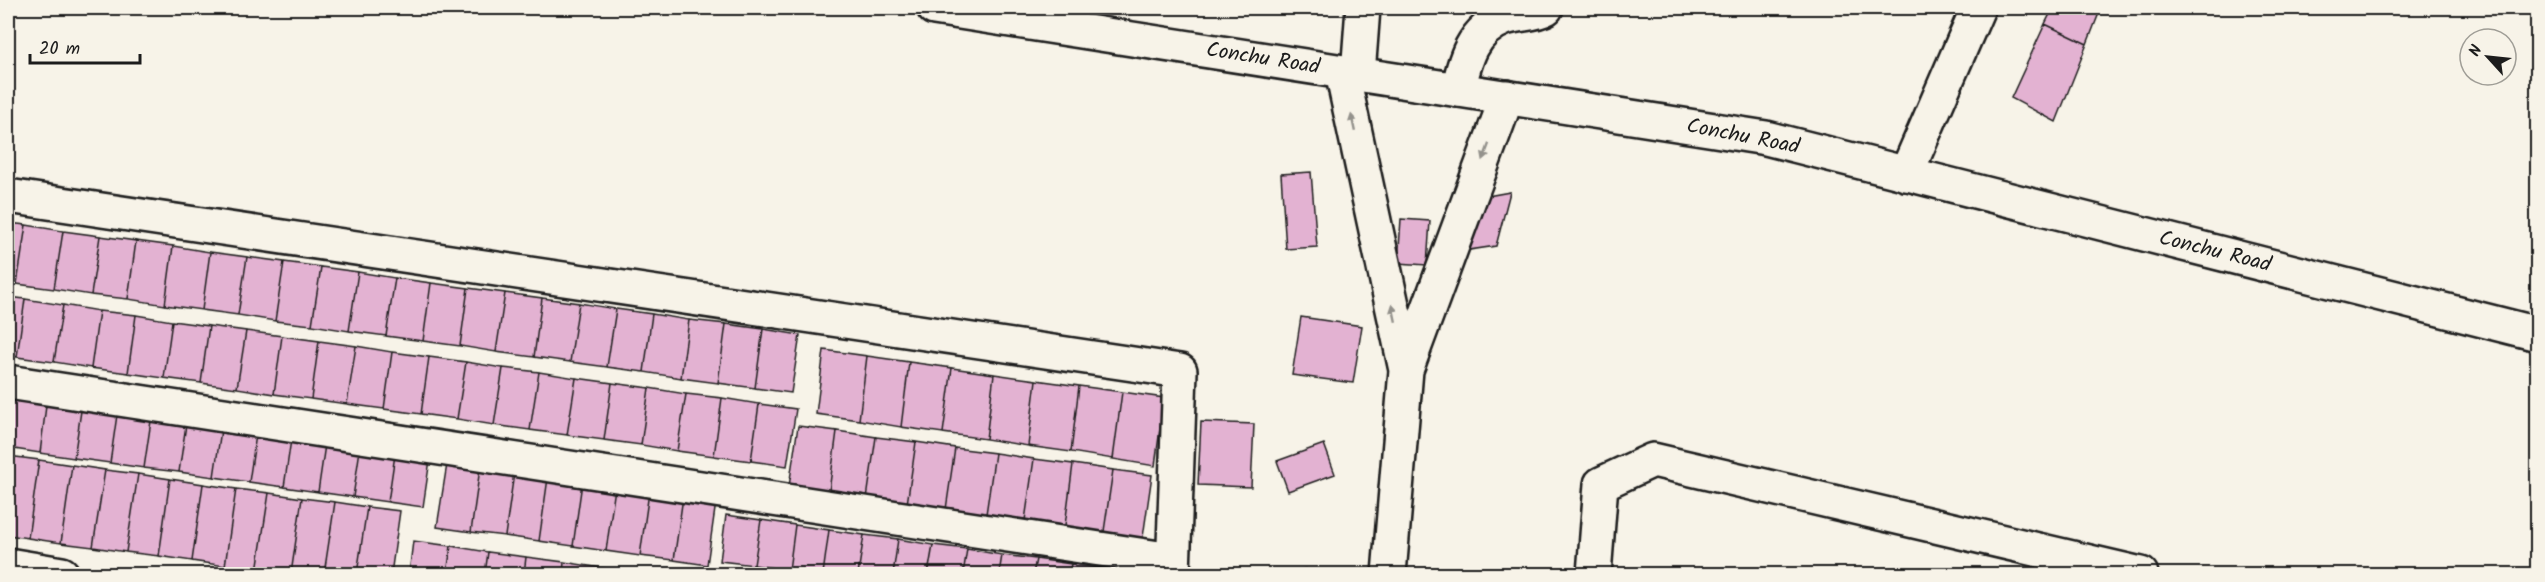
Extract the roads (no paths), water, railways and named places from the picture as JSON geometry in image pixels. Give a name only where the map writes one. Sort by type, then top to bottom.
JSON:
[{"type":"street","name":"Conchu Road","points":[[934,8],[1766,138],[2538,334]]},
{"type":"street","points":[[1363,8],[1350,73],[1406,370],[1389,574]]},
{"type":"street","points":[[1458,90],[1466,54],[1476,38],[1503,19],[1546,8]]},
{"type":"street","points":[[1906,174],[1978,8]]},
{"type":"street","points":[[1406,370],[1507,98]]},
{"type":"street","points":[[8,196],[1180,371],[1173,567],[8,382]]},
{"type":"street","points":[[1594,574],[1601,484],[1653,460],[2140,574]]},
{"type":"street","points":[[8,565],[62,574]]}]
